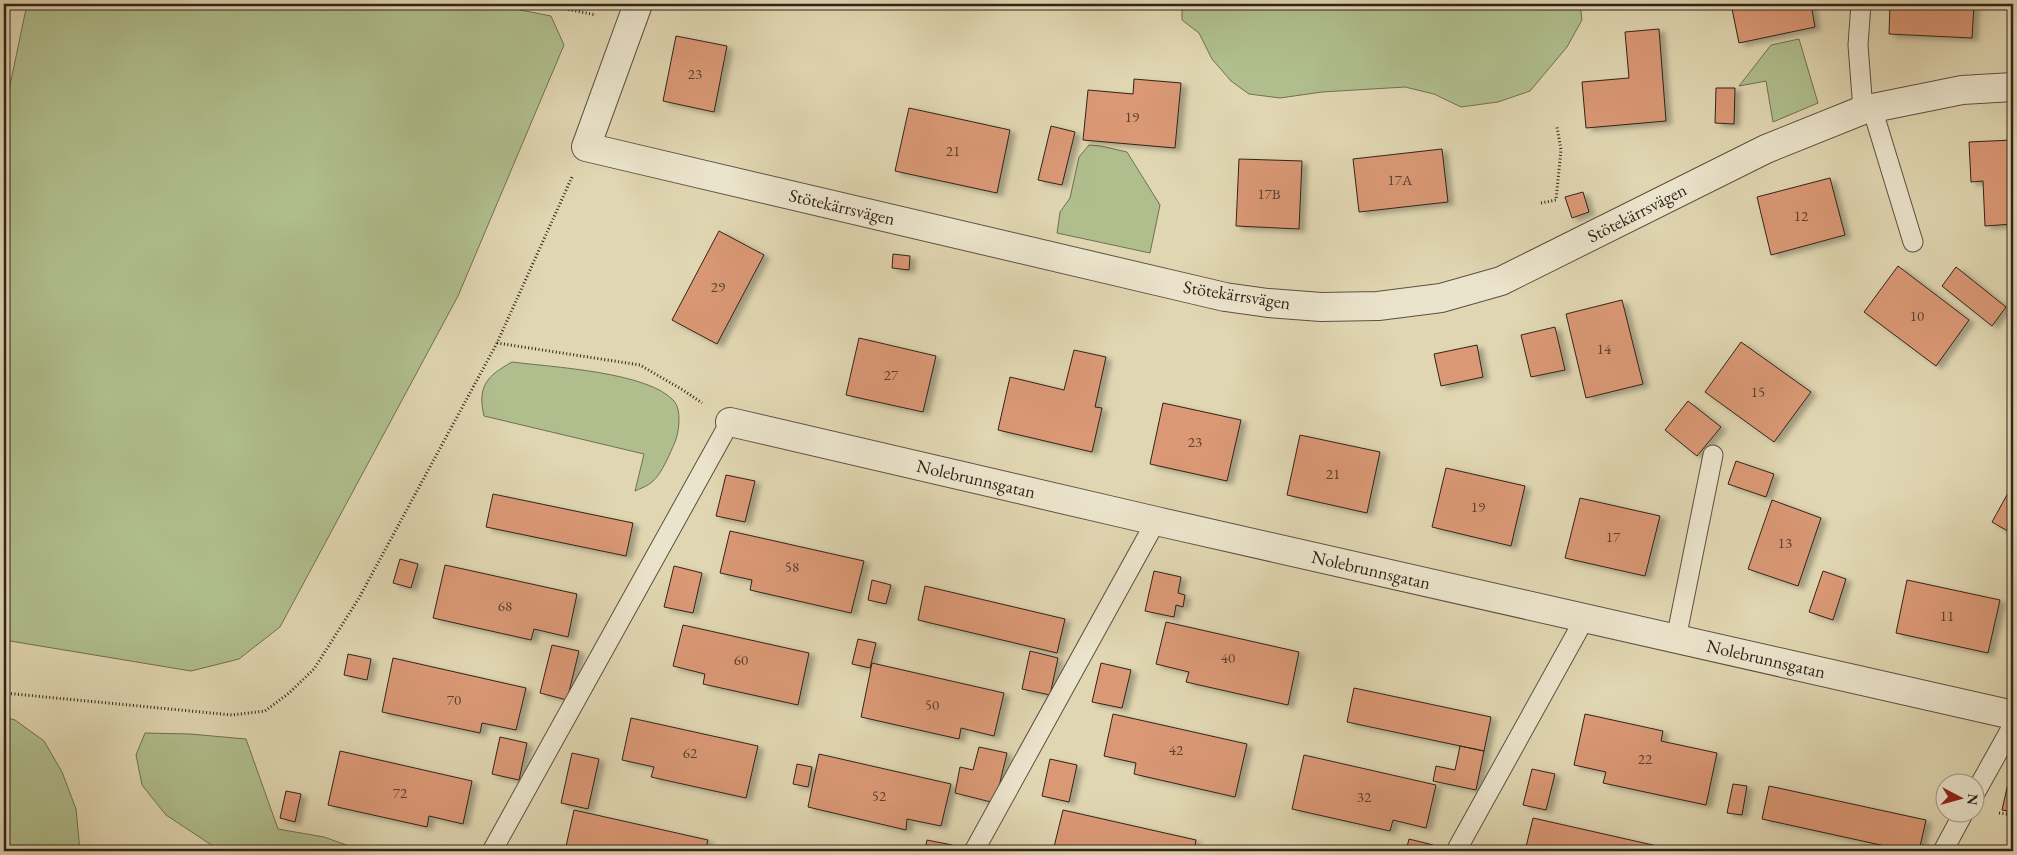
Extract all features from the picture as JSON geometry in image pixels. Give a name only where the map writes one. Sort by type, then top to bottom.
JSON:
[{"type":"street","points":[[586,147],[635,13]]},
{"type":"street","name":"Stötekärrsvägen","points":[[586,147],[1225,296],[1268,303],[1321,307],[1378,306],[1442,298],[1501,281],[1766,148],[1867,109],[1962,90],[2013,87]]},
{"type":"street","name":"Nolebrunnsgatan","points":[[730,422],[1156,521],[2013,715]]},
{"type":"lane","points":[[1861,4],[1858,45],[1867,109],[1913,242]]},
{"type":"lane","points":[[492,851],[730,422]]},
{"type":"lane","points":[[1676,638],[1713,456]]},
{"type":"lane","points":[[974,851],[1156,521]]},
{"type":"lane","points":[[1456,851],[1585,618]]},
{"type":"lane","points":[[1984,777],[2013,725]]},
{"type":"lane","points":[[1943,851],[1959,822]]},
{"type":"path","points":[[541,4],[635,13]]},
{"type":"path","points":[[1541,203],[1556,200],[1562,150],[1557,127]]},
{"type":"path","points":[[4,693],[232,715],[265,710],[289,693],[314,669],[354,606],[498,343],[586,147]]},
{"type":"path","points":[[498,343],[640,365],[683,390],[730,422]]},
{"type":"green space","points":[[27,4],[490,4],[551,16],[564,45],[458,296],[280,627],[239,659],[191,671],[4,640],[4,114]]},
{"type":"green space","points":[[1182,4],[1580,4],[1582,20],[1567,47],[1530,91],[1498,102],[1461,107],[1434,94],[1405,87],[1322,92],[1280,98],[1249,94],[1231,81],[1212,59],[1199,33],[1182,20]]},
{"type":"green space","points":[[1799,39],[1818,103],[1773,122],[1766,81],[1739,86],[1771,45]]},
{"type":"green space","points":[[1089,145],[1127,152],[1160,205],[1150,253],[1057,233],[1060,212],[1070,198],[1079,157]]},
{"type":"green space","points":[[512,362],[622,377],[644,383],[661,391],[674,401],[679,415],[678,433],[668,457],[656,478],[648,485],[635,491],[644,454],[484,416],[482,397],[486,383],[496,372]]},
{"type":"green space","points":[[4,717],[15,720],[44,741],[62,772],[76,809],[80,851],[4,851]]},
{"type":"green space","points":[[145,733],[190,734],[246,739],[278,829],[324,837],[363,851],[215,851],[213,846],[166,815],[142,785],[136,755]]},
{"type":"building","points":[[1731,4],[1811,4],[1815,27],[1739,43]]},
{"type":"building","points":[[1890,4],[1974,4],[1972,38],[1889,34]]},
{"type":"building","points":[[1659,29],[1666,121],[1586,128],[1582,82],[1629,78],[1625,32]]},
{"type":"building","points":[[676,36],[727,46],[714,112],[663,101]]},
{"type":"building","points":[[1134,79],[1181,83],[1175,148],[1083,140],[1088,90],[1133,94]]},
{"type":"building","points":[[1716,88],[1735,88],[1734,124],[1715,123]]},
{"type":"building","points":[[909,108],[1010,130],[997,193],[895,171]]},
{"type":"building","points":[[1051,126],[1075,132],[1062,185],[1038,180]]},
{"type":"building","points":[[2013,140],[2013,224],[1985,226],[1983,181],[1971,182],[1969,142]]},
{"type":"building","points":[[1442,149],[1448,202],[1359,212],[1353,159]]},
{"type":"building","points":[[1239,159],[1302,161],[1299,229],[1236,226]]},
{"type":"building","points":[[1830,178],[1845,235],[1771,255],[1757,197]]},
{"type":"building","points":[[1583,192],[1589,212],[1572,218],[1565,197]]},
{"type":"building","points":[[719,231],[764,255],[717,344],[672,320]]},
{"type":"building","points":[[893,254],[910,256],[909,270],[892,268]]},
{"type":"building","points":[[1898,266],[1969,320],[1936,366],[1864,312]]},
{"type":"building","points":[[1956,267],[2006,307],[1992,326],[1942,286]]},
{"type":"building","points":[[1622,300],[1643,384],[1586,398],[1566,314]]},
{"type":"building","points":[[1555,327],[1565,370],[1531,377],[1521,335]]},
{"type":"building","points":[[859,338],[936,356],[923,412],[846,395]]},
{"type":"building","points":[[1741,342],[1811,392],[1774,442],[1705,392]]},
{"type":"building","points":[[1477,345],[1483,377],[1441,386],[1434,354]]},
{"type":"building","points":[[1074,350],[1106,357],[1095,407],[1102,408],[1092,452],[998,430],[1010,377],[1064,390]]},
{"type":"building","points":[[1688,401],[1721,427],[1697,456],[1665,430]]},
{"type":"building","points":[[1163,403],[1241,420],[1227,481],[1150,464]]},
{"type":"building","points":[[1300,435],[1380,452],[1367,513],[1287,495]]},
{"type":"building","points":[[1736,461],[1774,474],[1766,497],[1728,484]]},
{"type":"building","points":[[1446,468],[1525,486],[1511,546],[1432,527]]},
{"type":"building","points":[[726,475],[755,481],[745,522],[716,516]]},
{"type":"building","points":[[2013,484],[2013,534],[1992,522]]},
{"type":"building","points":[[493,494],[633,523],[626,556],[486,527]]},
{"type":"building","points":[[1580,498],[1660,516],[1645,576],[1565,558]]},
{"type":"building","points":[[1772,500],[1821,518],[1798,586],[1748,569]]},
{"type":"building","points":[[730,531],[864,561],[851,613],[750,590],[752,580],[720,573]]},
{"type":"building","points":[[400,559],[418,564],[411,588],[393,583]]},
{"type":"building","points":[[445,565],[577,594],[568,637],[534,629],[531,640],[433,618]]},
{"type":"building","points":[[674,566],[702,573],[693,613],[664,607]]},
{"type":"building","points":[[1154,571],[1181,577],[1178,593],[1185,595],[1183,607],[1176,605],[1174,617],[1145,611]]},
{"type":"building","points":[[1823,571],[1846,579],[1833,620],[1809,612]]},
{"type":"building","points":[[872,580],[891,585],[886,604],[868,600]]},
{"type":"building","points":[[1907,580],[2000,600],[1988,653],[1896,633]]},
{"type":"building","points":[[925,586],[1065,619],[1057,653],[918,620]]},
{"type":"building","points":[[1166,622],[1299,652],[1288,705],[1186,682],[1189,672],[1156,664]]},
{"type":"building","points":[[683,625],[809,653],[798,705],[703,684],[705,674],[673,666]]},
{"type":"building","points":[[858,639],[876,643],[870,668],[852,664]]},
{"type":"building","points":[[552,645],[579,651],[567,700],[540,693]]},
{"type":"building","points":[[1030,651],[1058,658],[1050,695],[1022,689]]},
{"type":"building","points":[[348,654],[371,659],[367,680],[344,675]]},
{"type":"building","points":[[393,658],[526,688],[516,730],[482,723],[480,733],[382,712]]},
{"type":"building","points":[[872,663],[1004,693],[994,736],[961,728],[959,739],[861,717]]},
{"type":"building","points":[[1101,663],[1131,670],[1122,708],[1092,702]]},
{"type":"building","points":[[1354,688],[1491,717],[1484,751],[1347,722]]},
{"type":"building","points":[[1113,714],[1247,744],[1235,797],[1134,774],[1136,763],[1104,756]]},
{"type":"building","points":[[1585,714],[1663,731],[1661,741],[1717,753],[1706,805],[1603,783],[1606,772],[1574,765]]},
{"type":"building","points":[[631,718],[758,746],[746,798],[651,777],[654,767],[622,760]]},
{"type":"building","points":[[500,737],[527,743],[519,780],[492,774]]},
{"type":"building","points":[[1460,746],[1484,751],[1476,790],[1433,781],[1436,766],[1455,770]]},
{"type":"building","points":[[979,747],[1007,753],[995,803],[955,793],[960,767],[973,770]]},
{"type":"building","points":[[340,751],[472,781],[463,824],[429,816],[427,827],[328,805]]},
{"type":"building","points":[[572,753],[599,759],[588,809],[561,803]]},
{"type":"building","points":[[819,754],[951,784],[941,826],[907,819],[906,830],[808,807]]},
{"type":"building","points":[[1304,755],[1436,785],[1426,828],[1393,820],[1390,831],[1292,809]]},
{"type":"building","points":[[1050,759],[1077,765],[1069,802],[1042,796]]},
{"type":"building","points":[[797,764],[812,767],[808,787],[793,784]]},
{"type":"building","points":[[1532,769],[1555,774],[1546,810],[1523,805]]},
{"type":"building","points":[[2011,770],[2013,770],[2013,812],[2002,810]]},
{"type":"building","points":[[1733,784],[1747,786],[1742,815],[1727,813]]},
{"type":"building","points":[[1769,786],[1926,820],[1919,851],[1908,851],[1762,819]]},
{"type":"building","points":[[286,791],[301,794],[295,822],[280,818]]},
{"type":"building","points":[[574,810],[708,840],[705,851],[565,851]]},
{"type":"building","points":[[1063,810],[1196,840],[1194,851],[1053,851]]},
{"type":"building","points":[[1533,818],[1666,848],[1665,851],[1525,851]]},
{"type":"building","points":[[1409,839],[1433,845],[1431,851],[1406,851]]},
{"type":"building","points":[[927,840],[952,845],[950,851],[925,851]]}]
